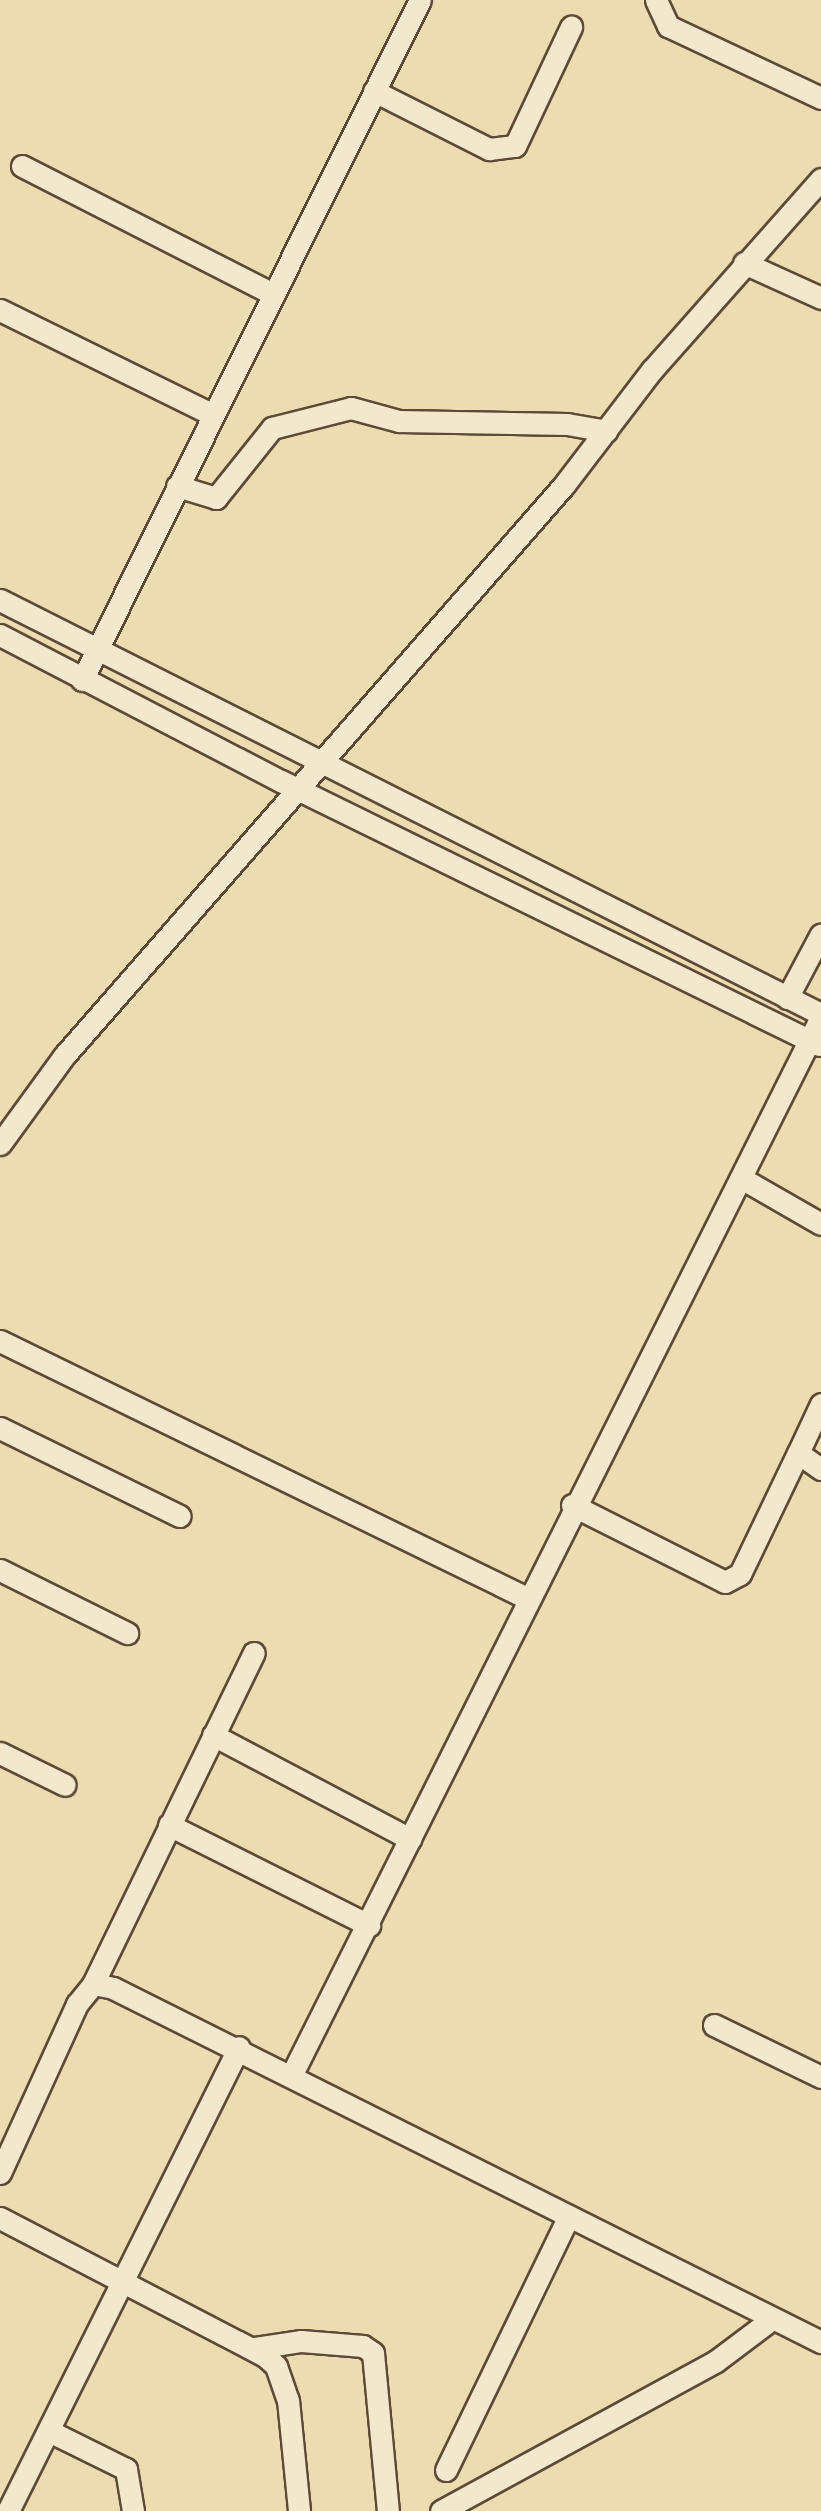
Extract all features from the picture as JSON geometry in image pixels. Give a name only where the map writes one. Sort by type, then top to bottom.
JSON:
[{"type":"street","points":[[82,680],[211,414],[419,0]]},
{"type":"street","points":[[656,0],[668,26],[821,98]]},
{"type":"street","points":[[374,92],[489,149],[514,146],[571,27]]},
{"type":"street","points":[[22,166],[273,294]]},
{"type":"street","points":[[0,1144],[64,1056],[324,760],[606,431],[744,263],[821,180]]},
{"type":"street","points":[[744,263],[821,298]]},
{"type":"street","points":[[0,310],[211,414]]},
{"type":"street","points":[[177,486],[216,498],[272,428],[351,408],[399,421],[567,424],[606,431]]},
{"type":"street","points":[[0,600],[324,760],[821,1016],[815,1043],[741,1178],[572,1505],[369,1926],[291,2076]]},
{"type":"street","points":[[0,635],[82,680],[298,789],[815,1043]]},
{"type":"street","points":[[787,998],[821,934]]},
{"type":"street","points":[[741,1178],[821,1224]]},
{"type":"street","points":[[0,1340],[529,1599]]},
{"type":"street","points":[[572,1505],[725,1583],[740,1574],[821,1404]]},
{"type":"street","points":[[0,1428],[180,1516]]},
{"type":"street","points":[[798,1453],[821,1469]]},
{"type":"street","points":[[0,1570],[127,1633]]},
{"type":"street","points":[[0,2173],[77,2004],[93,1984],[254,1653]]},
{"type":"street","points":[[213,1735],[410,1839]]},
{"type":"street","points":[[0,1753],[65,1785]]},
{"type":"street","points":[[169,1825],[369,1926]]},
{"type":"street","points":[[93,1984],[239,2047],[567,2220],[821,2342]]},
{"type":"street","points":[[714,2025],[821,2077]]},
{"type":"street","points":[[8,2511],[239,2047]]},
{"type":"street","points":[[0,2218],[255,2348],[276,2366],[285,2390],[299,2511]]},
{"type":"street","points":[[446,2470],[567,2220]]},
{"type":"street","points":[[441,2511],[716,2361],[772,2319]]},
{"type":"street","points":[[255,2348],[301,2341],[363,2346],[373,2353],[388,2511]]},
{"type":"street","points":[[49,2431],[126,2469],[133,2511]]}]
